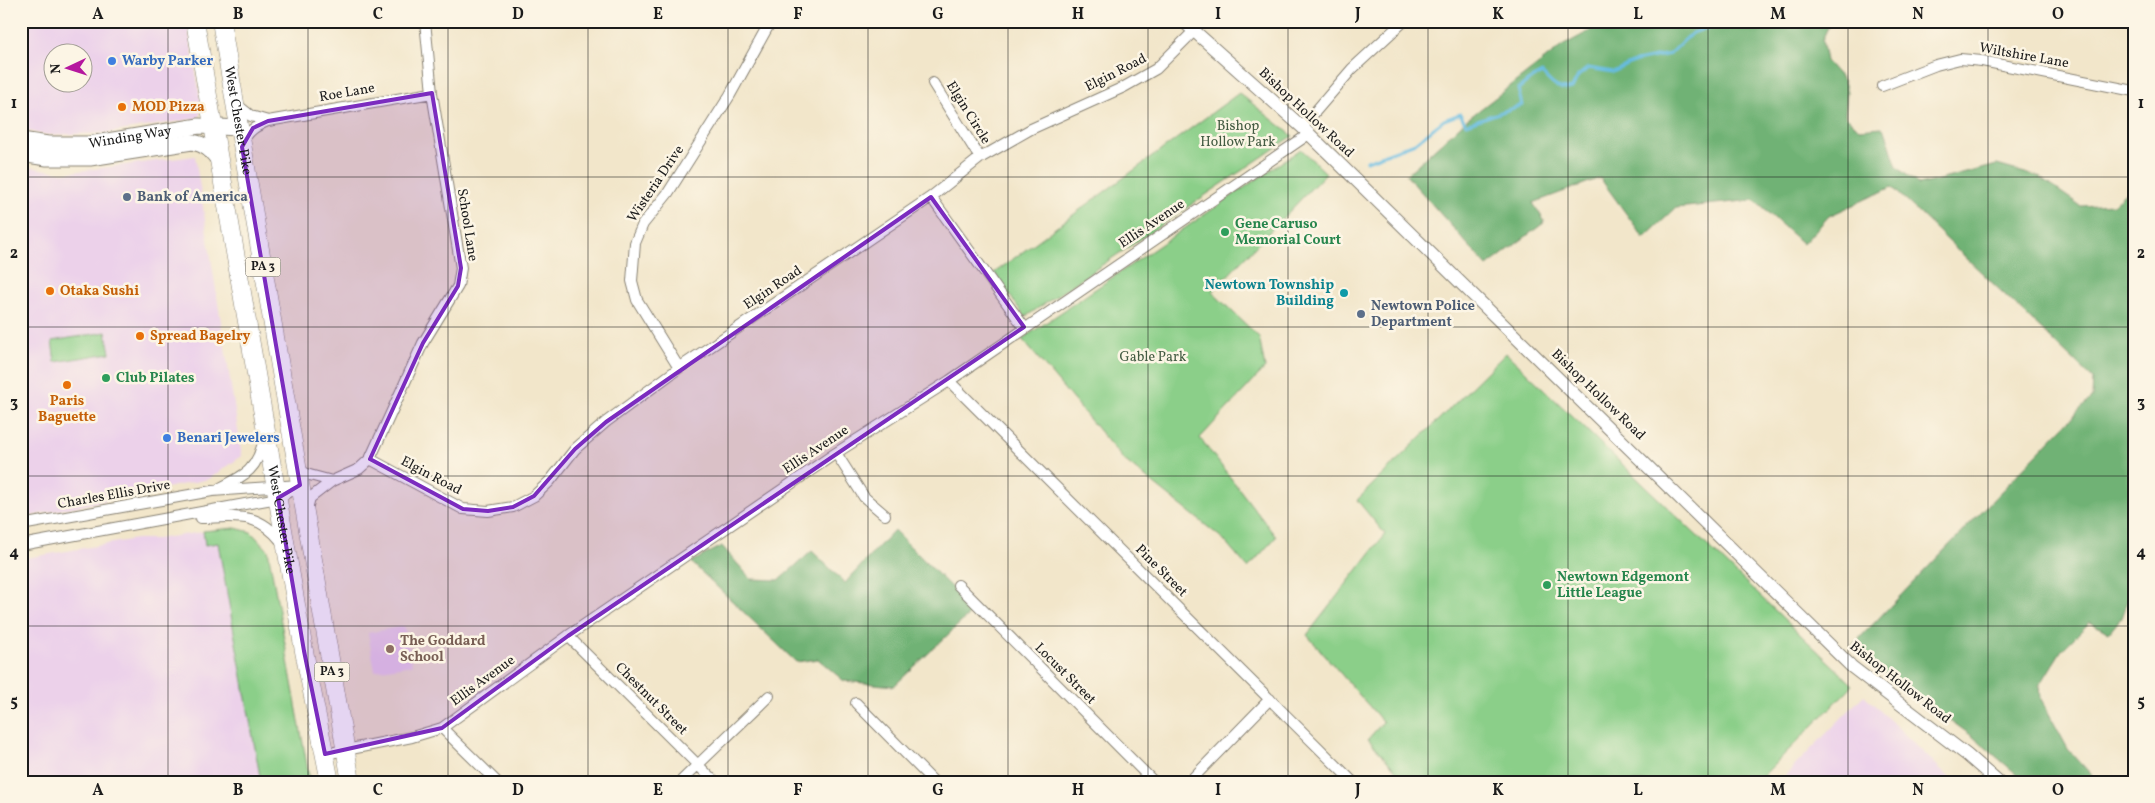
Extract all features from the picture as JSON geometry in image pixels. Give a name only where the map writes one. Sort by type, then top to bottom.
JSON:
[{"type":"highway","name":"West Chester Pike","points":[[195,21],[287,555],[330,782]]},
{"type":"highway","name":"West Chester Pike","points":[[221,21],[351,782]]},
{"type":"main road","name":"Winding Way","points":[[21,140],[48,144],[89,144],[199,126],[239,128]]},
{"type":"main road","name":"Winding Way","points":[[21,154],[47,158],[90,158],[192,142],[212,151],[219,161]]},
{"type":"street","name":"School Lane","points":[[306,512],[310,498],[332,481],[348,475],[370,459],[423,343],[458,286],[461,268],[432,93],[425,21]]},
{"type":"street","name":"Wisteria Drive","points":[[679,368],[637,300],[632,281],[635,243],[643,224],[668,193],[730,95],[771,21]]},
{"type":"street","name":"Bishop Hollow Road","points":[[1183,21],[1306,131],[1852,667],[1967,755],[1998,782]]},
{"type":"street","name":"Ellis Avenue","points":[[325,754],[412,737],[442,728],[568,636],[836,453],[949,381],[1306,131],[1352,69],[1404,21]]},
{"type":"street","name":"Elgin Road","points":[[370,459],[463,508],[488,512],[513,507],[534,496],[550,480],[575,449],[606,422],[679,368],[931,197],[980,158],[1031,129],[1124,87],[1156,69],[1194,31]]},
{"type":"street","name":"Wiltshire Lane","points":[[1882,86],[1936,65],[1960,59],[1982,61],[2134,90]]},
{"type":"street","name":"Elgin Circle","points":[[933,83],[980,158]]},
{"type":"street","name":"Roe Lane","points":[[242,147],[247,134],[253,128],[268,120],[432,93]]},
{"type":"street","name":"Roe Lane","points":[[235,104],[251,116],[268,120]]},
{"type":"street","points":[[931,197],[1024,327]]},
{"type":"street","name":"Pine Street","points":[[949,381],[1354,782]]},
{"type":"street","name":"Charles Ellis Drive","points":[[212,491],[245,475],[256,463],[264,438],[263,416]]},
{"type":"street","points":[[836,453],[864,497],[885,515]]},
{"type":"street","points":[[299,476],[306,474],[332,481]]},
{"type":"street","name":"Charles Ellis Drive","points":[[21,545],[165,519],[277,492],[299,476]]},
{"type":"street","name":"Charles Ellis Drive","points":[[21,525],[212,491],[277,492]]},
{"type":"street","name":"Charles Ellis Drive","points":[[165,519],[242,516],[254,518],[265,524],[278,536],[287,555]]},
{"type":"street","name":"Locust Street","points":[[958,585],[1154,782]]},
{"type":"street","name":"Chestnut Street","points":[[568,636],[715,782]]},
{"type":"street","points":[[680,782],[734,732],[769,696]]},
{"type":"street","points":[[1188,782],[1270,700]]},
{"type":"street","points":[[856,704],[934,782]]},
{"type":"street","points":[[442,728],[497,782]]},
{"type":"highlighted area","points":[[432,93],[461,268],[458,286],[423,343],[370,459],[463,509],[488,511],[513,507],[534,496],[575,449],[606,422],[931,197],[1024,327],[568,636],[442,728],[325,754],[304,651],[278,498],[300,485],[242,147],[253,128],[268,121]]},
{"type":"shaded area","points":[[21,21],[187,21],[202,109],[198,118],[107,133],[49,135],[21,130]]},
{"type":"shaded area","points":[[195,156],[242,456],[209,479],[21,518],[21,169],[25,166],[63,173]]},
{"type":"shaded area","points":[[221,529],[265,782],[21,782],[21,559],[136,539],[157,539]]},
{"type":"shaded area","name":"The Goddard School","points":[[404,626],[412,665],[375,671],[368,633]]},
{"type":"shaded area","points":[[1864,695],[1954,782],[1779,782]]},
{"type":"green space","points":[[1608,21],[1831,21],[1822,40],[1826,61],[1844,81],[1847,92],[1845,115],[1859,129],[1882,127],[1886,133],[1897,167],[1919,185],[1997,165],[2039,177],[2081,206],[2113,204],[2134,186],[2134,580],[2121,618],[2109,633],[2090,622],[2061,651],[2040,685],[2041,699],[2068,749],[2098,782],[2026,782],[1972,736],[1850,648],[2092,397],[2093,379],[1892,187],[1829,216],[1803,244],[1754,200],[1676,208],[1644,238],[1600,178],[1533,203],[1545,222],[1487,266],[1406,175],[1465,121],[1562,46]]},
{"type":"green space","name":"Bishop Hollow Park","points":[[1239,93],[1293,136],[1025,317],[994,273]]},
{"type":"green space","name":"Gable Park","points":[[1301,149],[1326,173],[1212,292],[1259,337],[1265,368],[1200,438],[1276,537],[1248,568],[1223,539],[1123,459],[1022,339]]},
{"type":"green space","points":[[106,332],[110,353],[55,362],[52,341]]},
{"type":"green space","name":"Newtown Edgemont Little League","points":[[1506,353],[1853,685],[1757,782],[1406,782],[1368,739],[1383,722],[1307,635],[1385,534],[1357,500]]},
{"type":"green space","points":[[235,528],[251,532],[268,550],[310,782],[261,782],[218,543],[205,545],[203,531]]},
{"type":"green space","points":[[894,530],[974,610],[894,686],[844,681],[818,659],[796,662],[691,562],[722,546],[751,579],[779,580],[812,551],[845,583]]},
{"type":"waterway","points":[[1367,161],[1415,143],[1444,120],[1460,114],[1466,124],[1522,105],[1518,89],[1542,73],[1559,88],[1572,88],[1578,76],[1588,68],[1613,72],[1636,61],[1670,54],[1692,33],[1728,21]]},
{"type":"place","name":"Warby Parker","points":[[112,61]]},
{"type":"place","name":"MOD Pizza","points":[[122,107]]},
{"type":"place","name":"Bank of America","points":[[127,197]]},
{"type":"place","name":"Gene Caruso Memorial Court","points":[[1225,232]]},
{"type":"place","name":"Otaka Sushi","points":[[50,291]]},
{"type":"place","name":"Newtown Township Building","points":[[1344,293]]},
{"type":"place","name":"Newtown Police Department","points":[[1361,314]]},
{"type":"place","name":"Spread Bagelry","points":[[140,336]]},
{"type":"place","name":"Club Pilates","points":[[106,378]]},
{"type":"place","name":"Paris Baguette","points":[[67,385]]},
{"type":"place","name":"Benari Jewelers","points":[[167,438]]},
{"type":"place","name":"Newtown Edgemont Little League","points":[[1547,585]]},
{"type":"place","name":"The Goddard School","points":[[390,649]]}]
